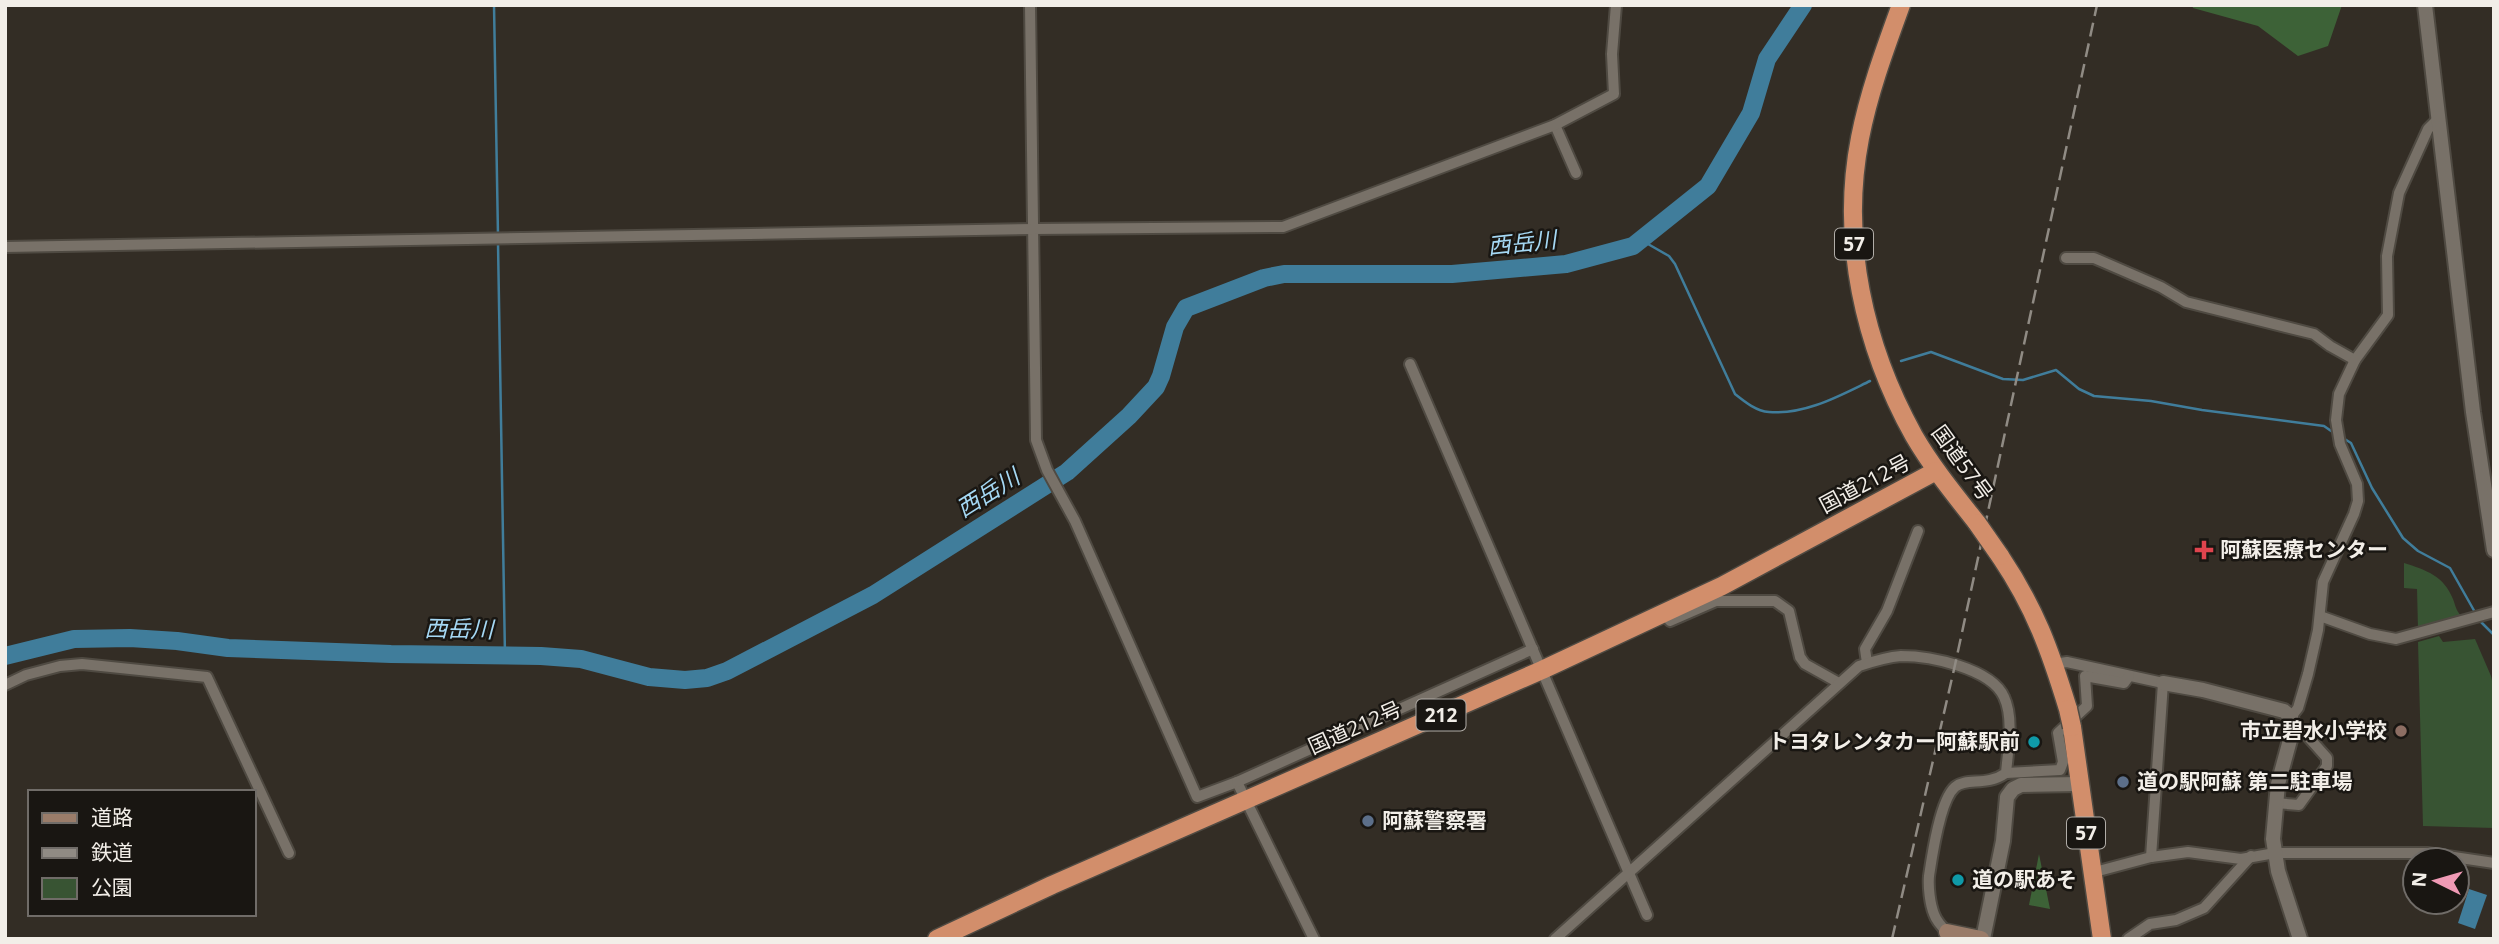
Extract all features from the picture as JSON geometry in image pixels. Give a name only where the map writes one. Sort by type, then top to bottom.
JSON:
[{"type":"highway","name":"国道57号","points":[[1901,5],[1877,69],[1859,140],[1853,194],[1854,252],[1867,322],[1881,364],[1903,414],[1936,471],[1977,523],[2023,591],[2054,664],[2070,718],[2102,939]]},
{"type":"highway","name":"国道212号","points":[[937,939],[1052,885],[1542,670],[1722,586],[1936,471]]},
{"type":"main road","points":[[1947,932],[1982,939]]},
{"type":"street","points":[[1030,5],[1036,440],[1047,470],[1068,506],[1197,797],[1237,782],[1533,649]]},
{"type":"street","points":[[5,247],[1283,227],[1555,125],[1614,94],[1612,54],[1616,5]]},
{"type":"street","points":[[2425,5],[2473,412],[2494,550]]},
{"type":"street","points":[[2300,939],[2283,890],[2275,853],[2275,803],[2292,729],[2291,717],[2298,708],[2303,691],[2320,616],[2323,582],[2358,501],[2357,484],[2340,444],[2336,420],[2339,394],[2355,360],[2389,315],[2387,256],[2399,193],[2428,129],[2440,118]]},
{"type":"street","points":[[1555,125],[1576,173]]},
{"type":"street","points":[[2066,258],[2094,258],[2161,287],[2186,302],[2314,334],[2355,360]]},
{"type":"street","points":[[1410,364],[1647,915]]},
{"type":"street","points":[[1867,663],[1865,649],[1887,611],[1918,530]]},
{"type":"street","points":[[1664,613],[1670,621],[1716,601],[1775,601],[1789,611],[1800,657],[1805,664],[1839,683]]},
{"type":"street","points":[[2320,616],[2370,634],[2396,639],[2490,613]]},
{"type":"street","points":[[1555,939],[1815,708],[1858,666],[1899,656],[1919,658],[1970,669],[1990,681],[2005,698],[2008,715],[2006,773]]},
{"type":"street","points":[[2054,664],[2067,663],[2203,690],[2284,711],[2291,717]]},
{"type":"street","points":[[5,685],[49,669],[82,664],[207,677],[289,853]]},
{"type":"street","points":[[1947,932],[1934,916],[1929,879],[1937,834],[1949,794],[1964,782],[1995,780],[2006,773],[2060,770],[2063,762],[2059,733],[2087,706],[2085,676],[2124,683],[2129,676]]},
{"type":"street","points":[[2151,857],[2164,683]]},
{"type":"street","points":[[2275,803],[2298,805],[2327,766],[2327,758],[2302,730]]},
{"type":"street","points":[[1237,782],[1314,939]]},
{"type":"street","points":[[1982,939],[2003,841],[2009,793],[2021,785],[2080,784]]},
{"type":"street","points":[[2091,873],[2151,857],[2188,852],[2241,859],[2275,853],[2427,853],[2494,863]]},
{"type":"street","points":[[2128,939],[2150,924],[2176,919],[2204,908],[2251,856]]},
{"type":"green space","points":[[2192,5],[2342,5],[2328,46],[2298,56],[2258,26],[2193,8]]},
{"type":"green space","points":[[2404,563],[2427,571],[2439,579],[2464,618],[2418,629],[2417,589],[2404,588]]},
{"type":"green space","points":[[2439,636],[2443,642],[2475,639],[2491,676],[2494,689],[2494,828],[2423,826],[2418,642]]},
{"type":"green space","points":[[2039,854],[2050,909],[2029,905]]},
{"type":"water","points":[[2471,890],[2487,895],[2475,929],[2458,923],[2460,916],[2471,916]]},
{"type":"waterway","points":[[494,5],[498,236]]},
{"type":"waterway","name":"西岳川","points":[[5,656],[74,639],[130,638],[228,648],[581,659],[649,677],[685,680],[707,678],[727,671],[873,595],[1067,472],[1129,416],[1156,387],[1175,327],[1186,308],[1264,278],[1284,274],[1452,274],[1566,264],[1633,246],[1708,186],[1751,113],[1767,59],[1803,5]]},
{"type":"waterway","points":[[1641,240],[1669,256],[1675,264],[1735,394],[1751,406],[1769,412],[1796,411],[1846,393],[1870,381]]},
{"type":"waterway","points":[[498,243],[505,656]]},
{"type":"waterway","points":[[1901,361],[1931,352],[2003,379],[2023,380],[2056,370],[2079,389],[2094,396],[2151,401],[2324,426],[2334,433]]},
{"type":"waterway","points":[[2343,438],[2351,443],[2372,488],[2403,538],[2418,551],[2450,568],[2476,614]]},
{"type":"waterway","points":[[2479,620],[2494,635]]},
{"type":"railway","points":[[1892,939],[1955,665],[2097,5]]},
{"type":"place","name":"阿蘇医療センター","points":[[2204,550]]},
{"type":"place","name":"市立碧水小学校","points":[[2401,731]]},
{"type":"place","name":"トヨタレンタカー阿蘇駅前","points":[[2034,742]]},
{"type":"place","name":"道の駅阿蘇 第二駐車場","points":[[2123,782]]},
{"type":"place","name":"阿蘇警察署","points":[[1368,821]]},
{"type":"place","name":"道の駅あそ","points":[[1958,880]]}]
